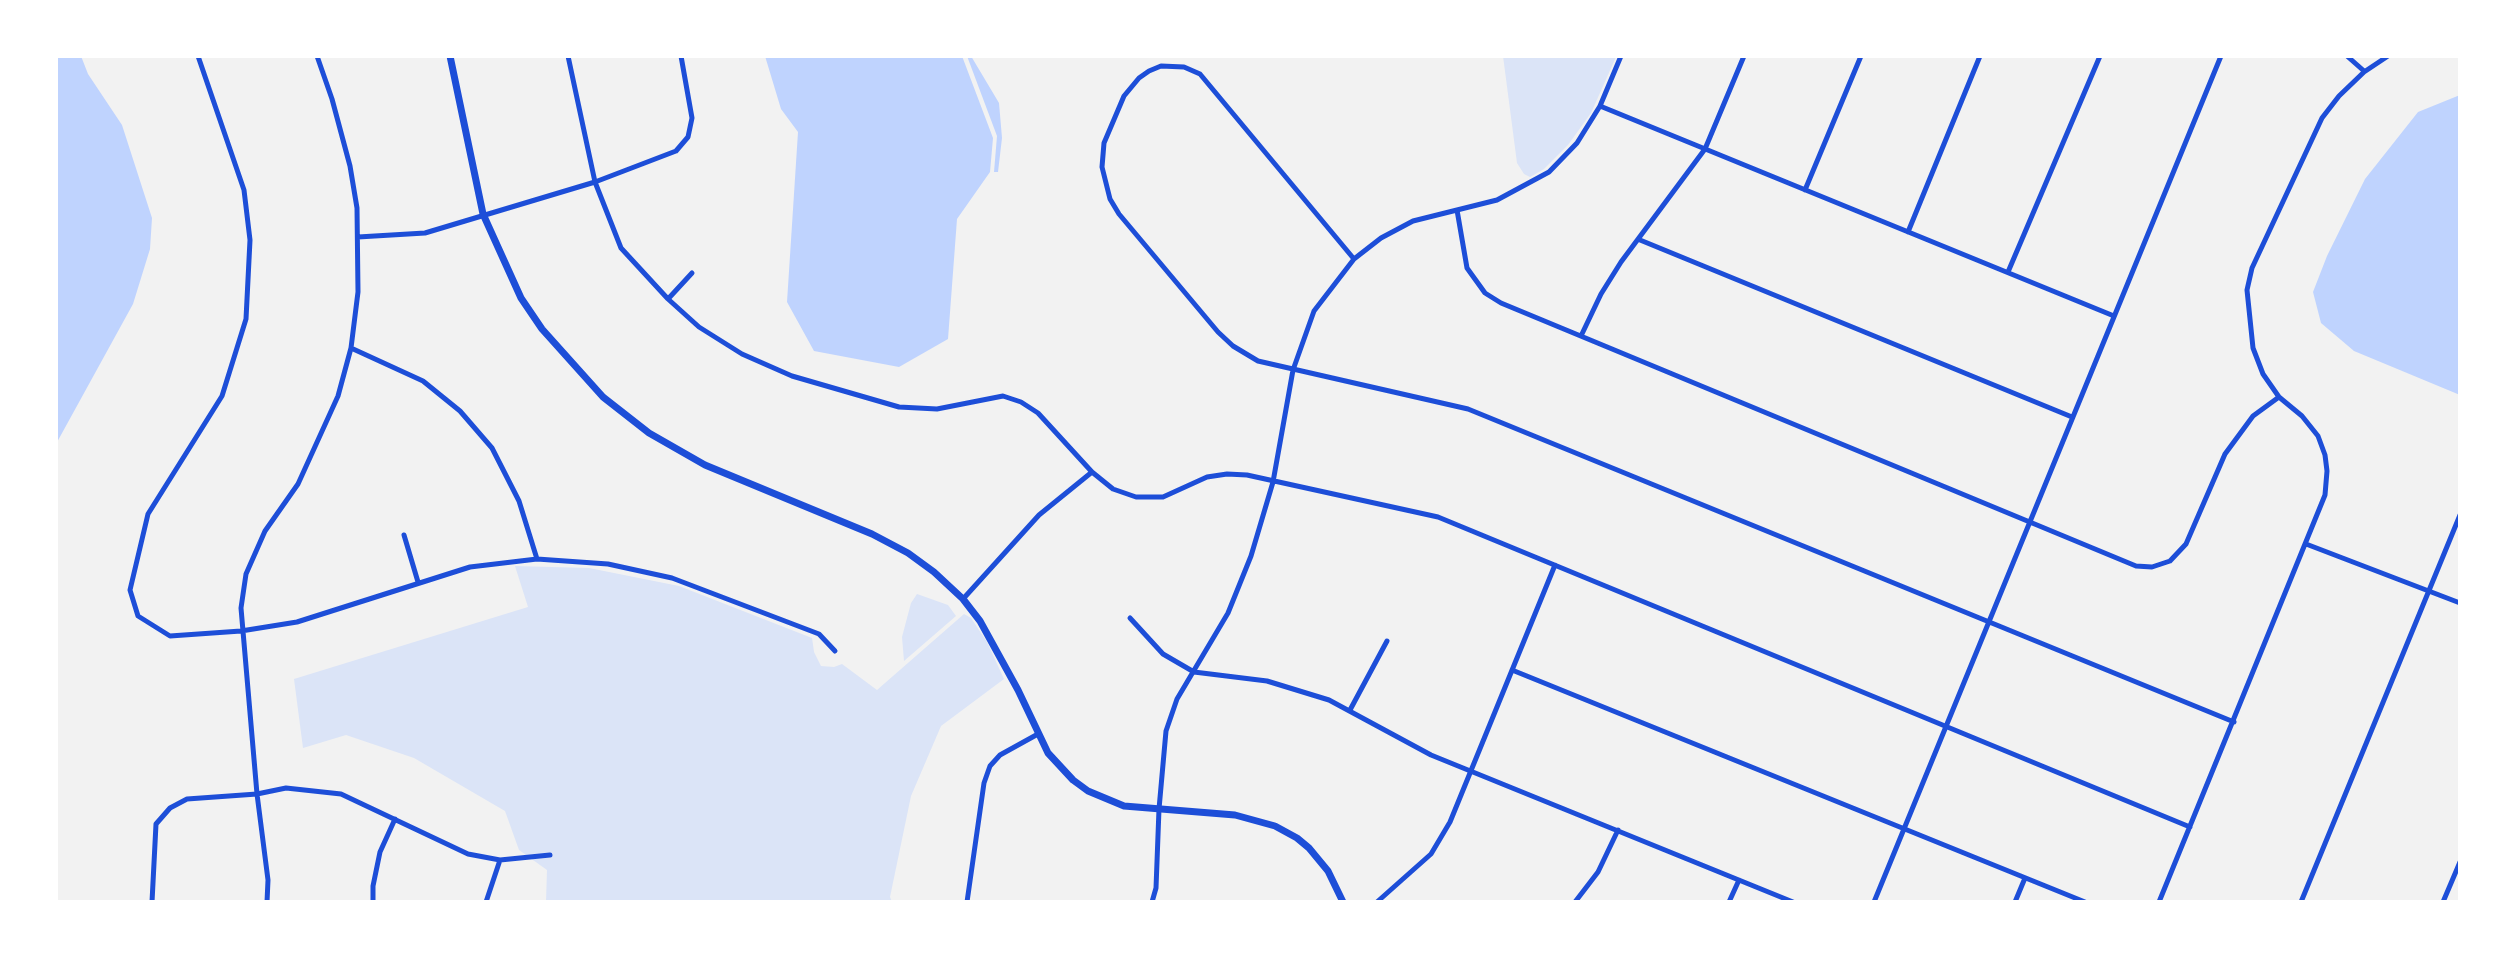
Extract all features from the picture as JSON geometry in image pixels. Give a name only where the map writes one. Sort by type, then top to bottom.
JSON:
[{"type":"street","points":[[198,56],[244,190],[250,240],[246,319],[222,396],[148,514],[130,590],[138,616],[170,636],[241,631],[297,622],[470,567],[537,559],[608,564],[672,578],[819,634],[835,651]]},
{"type":"street","points":[[267,902],[268,880],[241,631],[246,574],[265,531],[298,484],[338,396],[351,348],[358,292],[357,208],[350,166],[317,56]]},
{"type":"street","points":[[450,56],[483,214],[521,298],[542,329],[603,397],[649,433],[705,465],[872,534],[908,553],[963,599],[995,647],[1048,753],[1088,791],[1124,806],[1235,815],[1275,826],[1309,848],[1328,871],[1343,902]]},
{"type":"street","points":[[568,56],[595,182],[621,248],[699,327],[742,354],[792,376],[899,407],[937,409],[1003,396],[1021,402],[1038,413],[1092,472],[1113,489],[1136,497],[1163,497],[1207,477],[1247,475],[1438,517],[2190,827]]},
{"type":"street","points":[[358,237],[425,233],[595,182],[676,151],[688,137],[692,118],[681,56]]},
{"type":"street","points":[[1152,902],[1156,888],[1166,731],[1177,699],[1228,613],[1251,556],[1273,482],[1293,370],[1314,311],[1354,259],[1381,238],[1413,221],[1497,200],[1549,172],[1577,143],[1600,106],[1621,56]]},
{"type":"street","points":[[1581,336],[1601,294],[1705,149],[1744,56]]},
{"type":"street","points":[[1805,190],[1861,56]]},
{"type":"street","points":[[1908,232],[1980,56]]},
{"type":"street","points":[[2008,273],[2100,56]]},
{"type":"street","points":[[1874,902],[2221,56]]},
{"type":"street","points":[[2347,56],[2364,72]]},
{"type":"street","points":[[2159,902],[2325,495],[2325,455],[2318,436],[2302,416],[2279,397],[2263,374],[2253,348],[2247,290],[2311,139],[2339,96],[2364,72],[2388,56]]},
{"type":"street","points":[[1354,259],[1200,74],[1184,67],[1161,66],[1139,78],[1124,96],[1104,143],[1102,167],[1110,199],[1119,214],[1218,332],[1233,346],[1258,361],[1468,409],[2234,722]]},
{"type":"street","points":[[1600,106],[2114,316]]},
{"type":"street","points":[[1457,210],[1467,268],[1485,293],[1501,303],[2136,566],[2152,567],[2170,561],[2186,544],[2225,454],[2243,427],[2279,397]]},
{"type":"street","points":[[1640,240],[2072,417]]},
{"type":"street","points":[[668,299],[692,273]]},
{"type":"street","points":[[351,348],[423,381],[460,411],[492,448],[519,501],[537,559]]},
{"type":"street","points":[[963,599],[1039,515],[1092,472]]},
{"type":"street","points":[[2301,902],[2460,515]]},
{"type":"street","points":[[404,535],[418,582]]},
{"type":"street","points":[[2306,544],[2460,603]]},
{"type":"street","points":[[1377,902],[1431,854],[1450,822],[1555,565]]},
{"type":"street","points":[[1130,618],[1163,654],[1194,672],[1267,681],[1303,691],[1350,710],[1396,737],[1471,771],[1793,902]]},
{"type":"street","points":[[1350,710],[1387,641]]},
{"type":"street","points":[[1512,670],[2085,902]]},
{"type":"street","points":[[967,902],[984,783],[990,766],[1000,755],[1038,734]]},
{"type":"street","points":[[152,902],[156,824],[170,808],[187,799],[257,794],[286,788],[341,794],[468,854],[500,860],[550,855]]},
{"type":"street","points":[[373,902],[380,852],[395,819]]},
{"type":"street","points":[[1575,902],[1598,872],[1618,830]]},
{"type":"street","points":[[486,902],[500,860]]},
{"type":"street","points":[[2443,902],[2460,862]]},
{"type":"street","points":[[2015,902],[2025,878]]},
{"type":"street","points":[[1729,902],[1739,880]]},
{"type":"shaded area","points":[[1503,56],[1616,57],[1591,113],[1568,145],[1544,169],[1530,177],[1517,163]]},
{"type":"shaded area","points":[[515,566],[589,568],[679,586],[812,638],[821,666],[842,664],[877,690],[964,614],[971,618],[987,642],[1004,679],[941,726],[911,796],[890,897],[892,902],[546,902],[547,870],[519,850],[505,811],[414,758],[346,735],[303,748],[294,679],[528,607]]},
{"type":"shaded area","points":[[917,594],[948,605],[956,616],[904,661],[902,637],[911,603]]},
{"type":"water","points":[[56,56],[81,56],[88,74],[122,125],[152,218],[150,249],[133,304],[56,444]]},
{"type":"water","points":[[765,56],[962,56],[993,138],[990,172],[957,219],[948,339],[899,367],[814,351],[787,302],[798,132],[781,109]]},
{"type":"water","points":[[967,56],[971,56],[999,103],[1002,138],[998,172],[994,172],[997,136]]},
{"type":"water","points":[[2460,95],[2460,395],[2354,351],[2321,323],[2313,292],[2365,179],[2418,112]]}]
